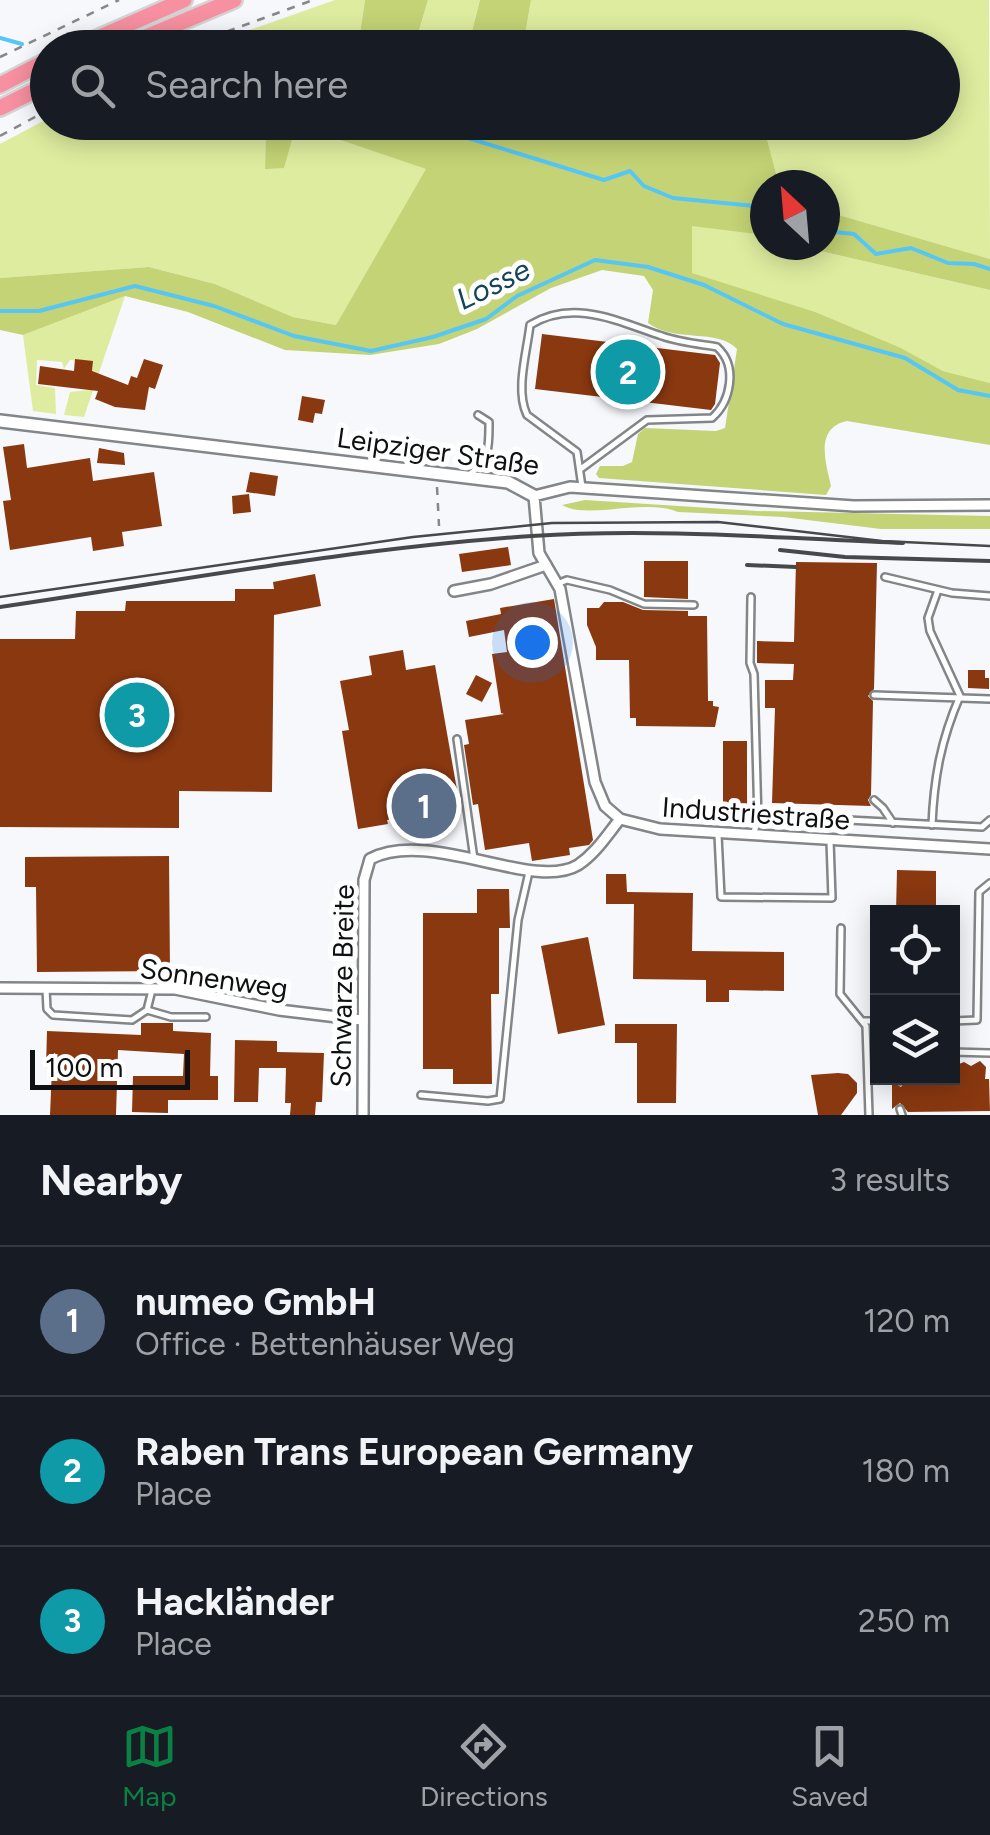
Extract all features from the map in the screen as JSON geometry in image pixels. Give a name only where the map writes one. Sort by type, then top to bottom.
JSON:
[{"type":"highway","points":[[116,30],[184,0]]},
{"type":"highway","points":[[163,30],[234,0]]},
{"type":"highway","points":[[0,85],[30,69]]},
{"type":"highway","points":[[0,108],[30,93]]},
{"type":"street","name":"Leipziger Straße","points":[[0,420],[508,482],[534,496],[570,486],[854,506],[990,505]]},
{"type":"street","name":"Industriestraße","points":[[534,496],[540,553],[558,584],[595,782],[606,806],[620,819],[660,829],[718,834],[990,849]]},
{"type":"street","points":[[454,591],[491,584],[546,565]]},
{"type":"street","points":[[474,859],[529,869],[575,867],[598,848],[620,819]]},
{"type":"street","name":"Schwarze Breite","points":[[363,1115],[364,880],[370,859],[386,851],[413,848],[474,859]]},
{"type":"street","name":"Sonnenweg","points":[[0,988],[175,989],[278,1010],[362,1020]]},
{"type":"lane","points":[[582,468],[647,420],[712,418],[723,408],[728,391],[730,374],[723,352],[717,347],[664,338],[609,316],[568,312],[543,317],[530,325],[522,388],[524,408],[577,452],[582,488]]},
{"type":"lane","points":[[466,477],[485,462],[490,448],[489,422],[478,415]]},
{"type":"lane","points":[[885,578],[990,596]]},
{"type":"lane","points":[[558,584],[567,580],[632,597],[644,604],[694,605]]},
{"type":"lane","points":[[932,826],[933,792],[943,735],[960,696],[930,631],[928,618],[938,590]]},
{"type":"lane","points":[[751,597],[750,663],[754,674],[758,821],[752,836]]},
{"type":"lane","points":[[874,695],[990,699]]},
{"type":"lane","points":[[457,739],[474,859]]},
{"type":"lane","points":[[874,800],[893,824]]},
{"type":"lane","points":[[758,821],[791,817],[982,827],[990,820]]},
{"type":"lane","points":[[718,834],[721,897],[832,898],[830,842]]},
{"type":"lane","points":[[421,1095],[500,1099],[518,920],[529,869]]},
{"type":"lane","points":[[960,1021],[978,1020],[979,892],[990,883]]},
{"type":"lane","points":[[842,928],[840,994],[864,1022],[869,1115]]},
{"type":"lane","points":[[46,988],[52,1015],[132,1020],[147,1010],[150,994]]},
{"type":"lane","points":[[147,1010],[171,1017],[206,1017]]},
{"type":"lane","points":[[864,1022],[870,1022]]},
{"type":"lane","points":[[960,1052],[990,1052]]},
{"type":"path","points":[[56,30],[118,0]]},
{"type":"path","points":[[232,30],[314,0]]},
{"type":"path","points":[[0,57],[30,43]]},
{"type":"path","points":[[0,136],[30,120]]},
{"type":"path","points":[[436,487],[439,526]]},
{"type":"green space","points":[[335,0],[365,0],[361,30],[249,30]]},
{"type":"green space","points":[[365,0],[428,0],[419,30],[361,30]]},
{"type":"green space","points":[[428,0],[480,0],[472,30],[419,30]]},
{"type":"green space","points":[[480,0],[531,0],[526,30],[472,30]]},
{"type":"green space","points":[[531,0],[989,0],[990,259],[840,215],[840,170],[775,170],[767,140],[960,140],[960,30],[526,30]]},
{"type":"green space","points":[[30,128],[30,140],[266,140],[265,168],[285,140],[340,140],[427,169],[336,325],[293,317],[215,284],[149,267],[0,278],[0,144]]},
{"type":"green space","points":[[266,140],[292,140],[284,168],[265,169]]},
{"type":"green space","points":[[340,140],[767,140],[775,170],[750,170],[750,233],[692,226],[692,273],[815,312],[901,348],[943,371],[990,383],[990,445],[847,421],[830,431],[826,439],[831,486],[826,495],[599,478],[596,474],[600,466],[632,462],[638,434],[645,428],[725,428],[737,349],[719,339],[670,333],[648,323],[653,290],[644,276],[602,270],[551,288],[477,329],[439,344],[370,355],[285,350],[188,312],[125,296],[23,335],[0,330],[0,278],[149,267],[215,284],[293,317],[336,325],[426,169]]},
{"type":"green space","points":[[840,215],[990,259],[990,290],[840,256]]},
{"type":"green space","points":[[692,225],[750,233],[750,260],[840,260],[840,256],[990,290],[990,383],[943,371],[901,348],[692,273]]},
{"type":"green space","points":[[125,296],[84,417],[64,415],[70,392],[90,390],[93,362],[70,360],[64,369],[62,362],[37,360],[36,385],[55,388],[56,414],[33,411],[23,335]]},
{"type":"green space","points":[[585,500],[757,511],[990,516],[990,529],[881,529],[665,508],[586,510],[562,505]]},
{"type":"building","points":[[542,334],[715,355],[720,363],[715,404],[711,410],[535,389]]},
{"type":"building","points":[[75,359],[93,361],[92,371],[128,385],[131,376],[137,378],[144,359],[163,365],[155,389],[149,387],[145,410],[115,407],[95,399],[98,391],[38,384],[40,366],[74,371]]},
{"type":"building","points":[[302,396],[325,400],[322,414],[315,413],[313,423],[298,420]]},
{"type":"building","points":[[24,444],[27,468],[90,458],[93,481],[154,472],[162,526],[122,532],[124,546],[93,551],[91,537],[10,550],[3,501],[11,500],[3,447]]},
{"type":"building","points":[[99,448],[124,453],[125,465],[97,463]]},
{"type":"building","points":[[250,472],[278,476],[275,496],[246,492]]},
{"type":"building","points":[[249,494],[251,512],[233,514],[232,496]]},
{"type":"building","points":[[508,547],[511,565],[462,572],[459,554]]},
{"type":"building","points":[[644,561],[688,561],[688,599],[644,597]]},
{"type":"building","points":[[796,562],[877,563],[874,689],[868,696],[873,701],[868,800],[871,806],[772,803],[775,708],[765,708],[765,680],[793,680],[794,664],[757,663],[757,641],[794,642]]},
{"type":"building","points":[[315,574],[321,606],[274,615],[272,792],[179,791],[179,828],[0,827],[0,639],[75,639],[76,611],[125,611],[126,601],[235,601],[235,589],[274,589],[273,582]]},
{"type":"building","points":[[554,599],[593,840],[589,845],[569,848],[570,855],[532,861],[529,843],[485,850],[478,804],[473,805],[464,745],[469,744],[465,720],[504,714],[492,654],[507,652],[504,630],[469,637],[466,621],[501,614],[500,608]]},
{"type":"building","points":[[604,602],[707,616],[708,701],[719,707],[715,727],[636,726],[636,718],[630,718],[629,660],[596,660],[587,608],[599,608]]},
{"type":"building","points":[[403,650],[406,670],[435,665],[460,807],[358,829],[342,731],[349,730],[340,681],[372,675],[369,656]]},
{"type":"building","points":[[968,670],[985,670],[989,689],[968,688]]},
{"type":"building","points":[[476,675],[492,683],[482,702],[466,694]]},
{"type":"building","points":[[723,741],[747,741],[747,807],[723,807]]},
{"type":"building","points":[[169,856],[170,971],[37,972],[36,887],[25,887],[25,857]]},
{"type":"building","points":[[897,870],[936,871],[936,905],[896,905]]},
{"type":"building","points":[[606,874],[626,874],[627,892],[693,893],[692,951],[784,952],[784,991],[729,990],[729,1002],[706,1002],[706,980],[633,979],[634,904],[606,904]]},
{"type":"building","points":[[477,889],[509,889],[510,928],[499,928],[499,994],[491,994],[492,1084],[453,1084],[453,1069],[423,1069],[423,913],[477,913]]},
{"type":"building","points":[[588,937],[605,1025],[558,1034],[541,946]]},
{"type":"building","points":[[141,1023],[173,1023],[173,1031],[211,1033],[210,1076],[218,1076],[218,1100],[168,1100],[168,1113],[132,1112],[133,1076],[183,1076],[184,1054],[118,1050],[116,1115],[50,1115],[52,1068],[46,1067],[47,1031],[141,1035]]},
{"type":"building","points":[[615,1024],[677,1024],[676,1103],[637,1103],[637,1043],[615,1043]]},
{"type":"building","points":[[235,1040],[277,1041],[277,1052],[324,1053],[322,1102],[316,1102],[315,1115],[290,1115],[291,1103],[285,1103],[286,1068],[259,1068],[258,1102],[234,1102]]},
{"type":"building","points":[[980,1061],[986,1067],[990,1111],[908,1112],[900,1103],[892,1109],[892,1085],[960,1085],[960,1064],[971,1066]]},
{"type":"building","points":[[848,1074],[857,1083],[857,1093],[841,1115],[818,1115],[811,1075]]},
{"type":"waterway","points":[[0,38],[22,44]]},
{"type":"waterway","points":[[474,140],[604,180],[630,171],[644,186],[673,198],[750,206]]},
{"type":"waterway","points":[[840,233],[854,234],[876,254],[911,248],[948,263],[990,269]]},
{"type":"waterway","name":"Losse","points":[[0,311],[39,311],[135,286],[214,306],[294,336],[371,351],[433,337],[486,319],[517,296],[595,260],[648,267],[704,285],[783,324],[905,358],[958,390],[990,396]]},
{"type":"tram line","points":[[0,597],[413,537],[552,523],[718,522],[882,541],[990,546]]},
{"type":"railway","points":[[0,607],[332,557],[532,536],[671,533],[903,543]]},
{"type":"railway","points":[[780,550],[845,557],[990,561]]},
{"type":"railway","points":[[747,565],[796,567]]},
{"type":"place","name":"Raben Trans European Germany","points":[[628,372]]},
{"type":"place","name":"Hackländer","points":[[137,715]]},
{"type":"place","name":"numeo GmbH","points":[[424,806]]}]
